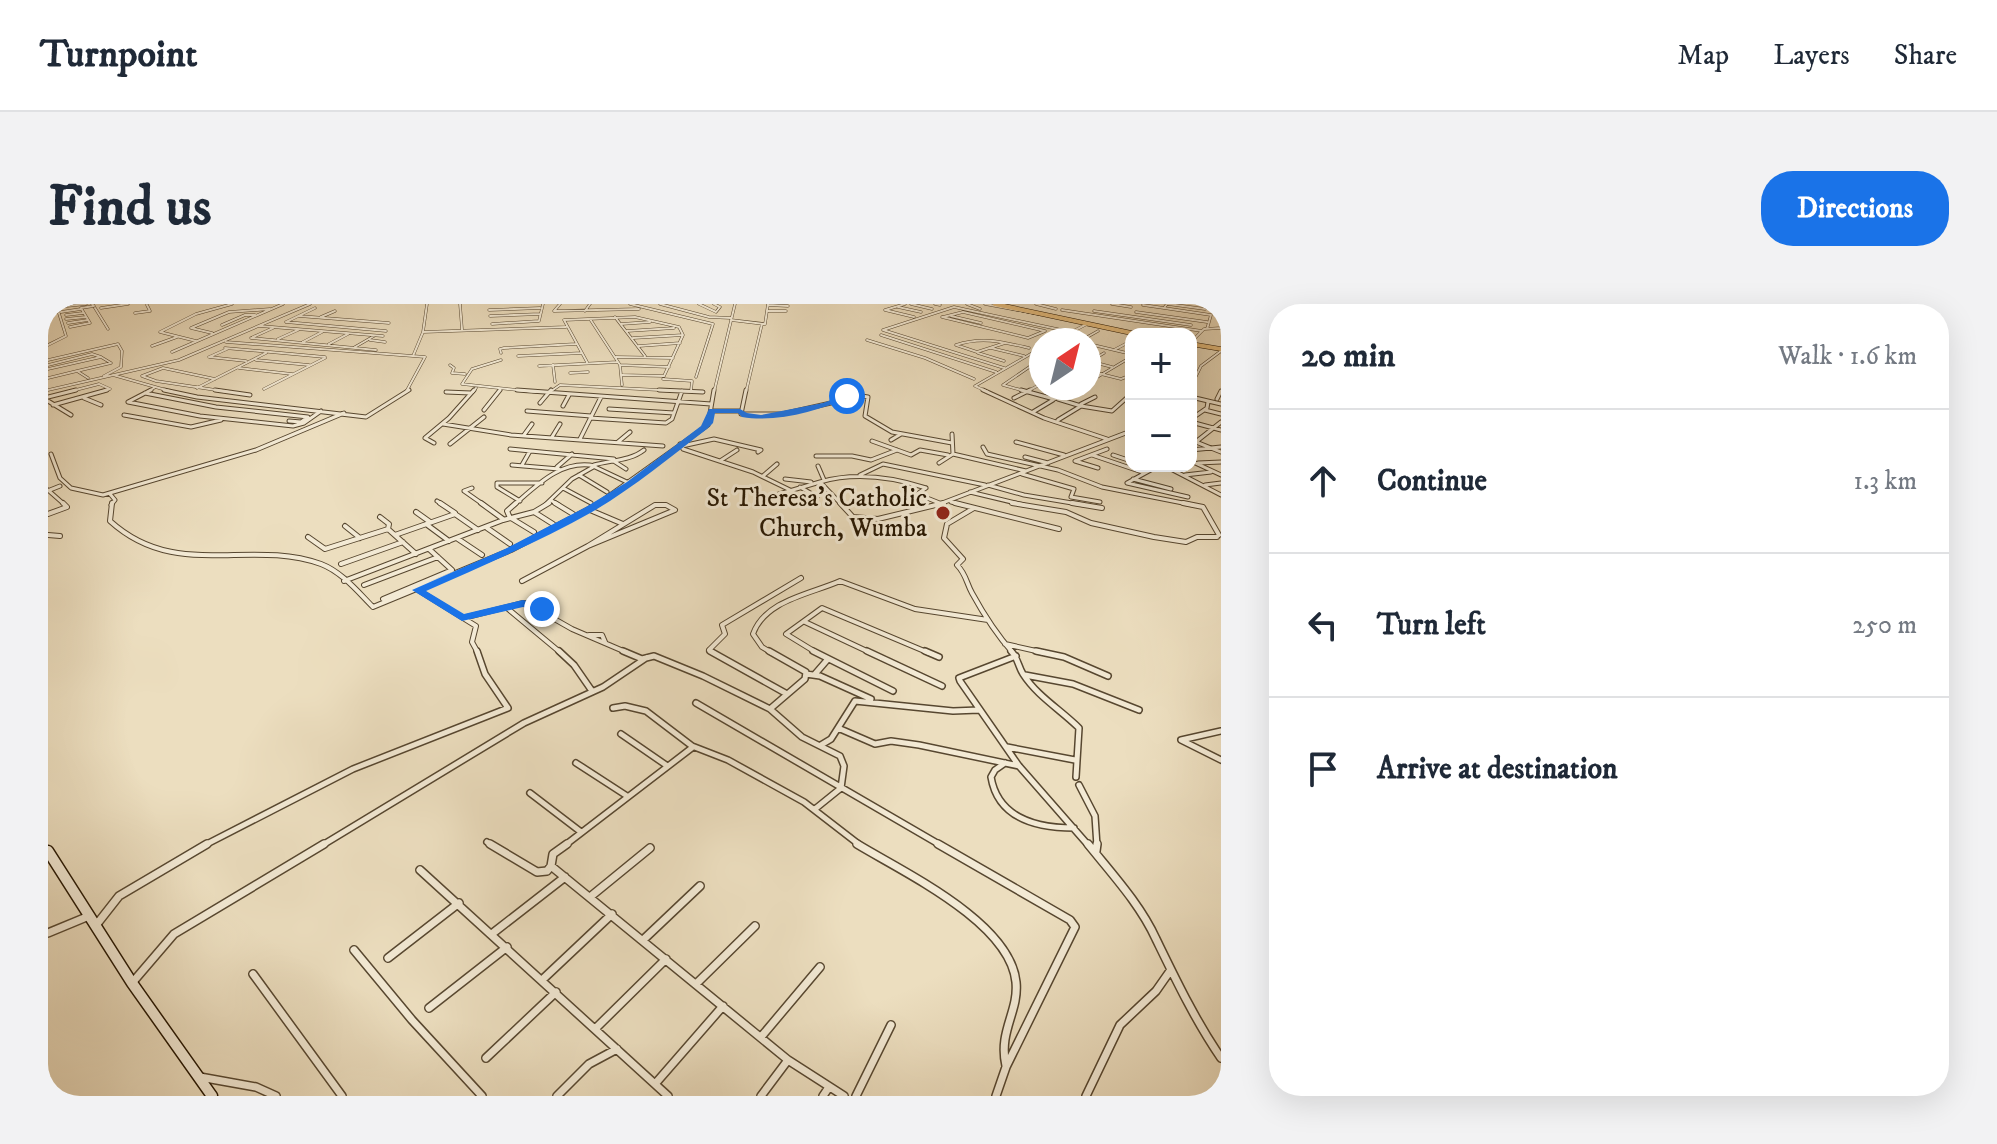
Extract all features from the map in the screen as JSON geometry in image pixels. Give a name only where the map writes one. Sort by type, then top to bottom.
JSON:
[{"type":"main road","points":[[995,304],[1125,332]]},
{"type":"main road","points":[[1197,344],[1221,350]]},
{"type":"main road","points":[[48,851],[132,983],[212,1096]]},
{"type":"street","points":[[48,308],[86,304]]},
{"type":"street","points":[[84,315],[68,321],[96,307],[128,304],[136,314],[151,310],[147,305]]},
{"type":"street","points":[[197,341],[160,332],[182,320],[232,304]]},
{"type":"street","points":[[172,352],[283,304]]},
{"type":"street","points":[[49,389],[172,362],[310,304]]},
{"type":"street","points":[[413,356],[423,332],[427,304]]},
{"type":"street","points":[[460,304],[462,329]]},
{"type":"street","points":[[488,304],[489,310],[490,316],[492,326],[540,320],[542,306],[489,310]]},
{"type":"street","points":[[560,304],[554,311],[649,309]]},
{"type":"street","points":[[585,311],[590,304]]},
{"type":"street","points":[[612,310],[620,304]]},
{"type":"street","points":[[630,304],[698,321],[712,329],[696,377]]},
{"type":"street","points":[[660,304],[709,317],[762,324]]},
{"type":"street","points":[[699,304],[710,312],[716,312],[720,307],[714,304]]},
{"type":"street","points":[[110,494],[115,500],[110,506],[110,521],[131,542],[166,552],[306,561],[325,566],[375,607],[509,551],[589,509],[630,484],[708,425],[735,304]]},
{"type":"street","points":[[740,411],[768,304],[788,306]]},
{"type":"street","points":[[905,304],[885,310],[916,317]]},
{"type":"street","points":[[911,304],[932,309]]},
{"type":"street","points":[[935,304],[940,305]]},
{"type":"street","points":[[950,304],[1053,328]]},
{"type":"street","points":[[967,304],[1060,328]]},
{"type":"street","points":[[985,304],[1040,314]]},
{"type":"street","points":[[1020,310],[1037,304],[1056,309]]},
{"type":"street","points":[[1112,304],[1131,306]]},
{"type":"street","points":[[1143,305],[1205,309]]},
{"type":"street","points":[[1166,305],[1211,315],[1207,329]]},
{"type":"street","points":[[48,345],[66,336],[57,307]]},
{"type":"street","points":[[96,307],[108,329]]},
{"type":"street","points":[[214,334],[191,329],[249,307],[271,310]]},
{"type":"street","points":[[277,307],[293,308]]},
{"type":"street","points":[[897,307],[921,312]]},
{"type":"street","points":[[959,307],[916,317],[883,330],[1004,368]]},
{"type":"street","points":[[315,308],[286,322],[386,331]]},
{"type":"street","points":[[61,312],[69,309],[84,315]]},
{"type":"street","points":[[1091,316],[1095,309],[1192,324],[1189,328]]},
{"type":"street","points":[[1062,310],[1173,328]]},
{"type":"street","points":[[321,317],[335,311]]},
{"type":"street","points":[[767,311],[786,311]]},
{"type":"street","points":[[1029,338],[942,317],[963,312],[1035,328]]},
{"type":"street","points":[[1136,312],[1207,322]]},
{"type":"street","points":[[264,313],[287,314]]},
{"type":"street","points":[[343,319],[355,313]]},
{"type":"street","points":[[490,316],[540,314]]},
{"type":"street","points":[[250,327],[222,325],[245,315],[257,315]]},
{"type":"street","points":[[364,321],[374,315]]},
{"type":"street","points":[[948,315],[981,323]]},
{"type":"street","points":[[299,316],[389,320]]},
{"type":"street","points":[[615,317],[646,357]]},
{"type":"street","points":[[570,373],[589,373],[564,320],[615,317],[659,321],[679,327],[683,335],[655,389]]},
{"type":"street","points":[[589,318],[616,357],[622,387]]},
{"type":"street","points":[[249,319],[265,320]]},
{"type":"street","points":[[1145,324],[1149,319]]},
{"type":"street","points":[[182,320],[204,322]]},
{"type":"street","points":[[336,327],[350,320]]},
{"type":"street","points":[[621,324],[659,321]]},
{"type":"street","points":[[538,322],[540,329]]},
{"type":"street","points":[[990,329],[1009,322]]},
{"type":"street","points":[[515,324],[516,330]]},
{"type":"street","points":[[1079,328],[1087,324]]},
{"type":"street","points":[[259,326],[383,336]]},
{"type":"street","points":[[308,330],[318,326]]},
{"type":"street","points":[[274,327],[251,338],[376,350]]},
{"type":"street","points":[[423,332],[566,327]]},
{"type":"street","points":[[627,331],[679,327]]},
{"type":"street","points":[[1197,331],[1221,328]]},
{"type":"street","points":[[275,340],[298,329]]},
{"type":"street","points":[[362,335],[370,330]]},
{"type":"street","points":[[1016,335],[1029,330]]},
{"type":"street","points":[[300,343],[323,331]]},
{"type":"street","points":[[1197,336],[1202,331]]},
{"type":"street","points":[[327,345],[349,333]]},
{"type":"street","points":[[633,338],[683,335]]},
{"type":"street","points":[[881,335],[997,372]]},
{"type":"street","points":[[353,348],[375,336]]},
{"type":"street","points":[[152,346],[177,337]]},
{"type":"street","points":[[1004,361],[956,345],[980,337],[1029,348]]},
{"type":"street","points":[[367,340],[385,342]]},
{"type":"street","points":[[867,340],[982,381]]},
{"type":"street","points":[[113,375],[197,397],[366,417],[406,392],[418,377],[425,357],[225,342]]},
{"type":"street","points":[[639,346],[680,343]]},
{"type":"street","points":[[977,352],[1005,343]]},
{"type":"street","points":[[48,365],[118,344],[122,351],[121,367],[97,379]]},
{"type":"street","points":[[189,344],[212,346]]},
{"type":"street","points":[[501,353],[500,349],[504,348],[576,344]]},
{"type":"street","points":[[1113,350],[1125,344]]},
{"type":"street","points":[[197,388],[278,347]]},
{"type":"street","points":[[1101,347],[1125,354]]},
{"type":"street","points":[[264,389],[293,374],[310,365],[325,357],[226,348],[209,357],[310,365]]},
{"type":"street","points":[[991,348],[1025,356]]},
{"type":"street","points":[[913,354],[932,350]]},
{"type":"street","points":[[1197,374],[1221,350]]},
{"type":"street","points":[[518,356],[582,353]]},
{"type":"street","points":[[1029,354],[975,386],[1108,440]]},
{"type":"street","points":[[48,365],[101,357],[111,363],[48,378]]},
{"type":"street","points":[[616,357],[673,358]]},
{"type":"street","points":[[1211,360],[1221,359]]},
{"type":"street","points":[[450,365],[454,368],[452,373],[465,374],[479,365],[501,360]]},
{"type":"street","points":[[1101,374],[1125,360]]},
{"type":"street","points":[[539,366],[586,362],[669,367]]},
{"type":"street","points":[[1101,364],[1113,367]]},
{"type":"street","points":[[553,365],[555,382]]},
{"type":"street","points":[[1027,392],[1006,386],[1004,382],[1029,367]]},
{"type":"street","points":[[215,379],[163,368],[142,375],[156,381],[250,395]]},
{"type":"street","points":[[237,368],[293,374]]},
{"type":"street","points":[[77,371],[88,378]]},
{"type":"street","points":[[465,374],[462,385],[477,388],[711,404]]},
{"type":"street","points":[[1101,374],[1124,379]]},
{"type":"street","points":[[622,375],[692,381],[691,391]]},
{"type":"street","points":[[1117,385],[1124,379]]},
{"type":"street","points":[[53,405],[110,389],[99,384],[48,399],[53,405],[71,415]]},
{"type":"street","points":[[540,403],[547,393],[560,385],[703,392]]},
{"type":"street","points":[[154,388],[128,402],[225,419],[293,426],[322,411]]},
{"type":"street","points":[[434,443],[425,438],[477,388]]},
{"type":"street","points":[[484,410],[501,390]]},
{"type":"street","points":[[527,411],[666,423],[674,413],[682,391]]},
{"type":"street","points":[[446,392],[471,393]]},
{"type":"street","points":[[1014,398],[1027,392]]},
{"type":"street","points":[[144,393],[216,407],[308,417],[301,422],[289,421]]},
{"type":"street","points":[[563,406],[569,395]]},
{"type":"street","points":[[712,411],[740,411],[744,415],[761,417],[825,405],[843,397],[864,396],[868,397],[863,408],[867,418],[875,425],[952,443]]},
{"type":"street","points":[[580,439],[601,397]]},
{"type":"street","points":[[1197,397],[1217,398]]},
{"type":"street","points":[[83,398],[101,405]]},
{"type":"street","points":[[1217,398],[1221,404]]},
{"type":"street","points":[[1197,414],[1217,398]]},
{"type":"street","points":[[1060,400],[1112,411],[1125,399]]},
{"type":"street","points":[[1033,412],[1054,400]]},
{"type":"street","points":[[1058,420],[1090,400]]},
{"type":"street","points":[[1197,408],[1221,413]]},
{"type":"street","points":[[609,409],[674,413]]},
{"type":"street","points":[[51,454],[60,478],[72,489],[93,491],[99,496],[256,450],[345,413]]},
{"type":"street","points":[[124,415],[191,427],[225,419]]},
{"type":"street","points":[[450,444],[484,417]]},
{"type":"street","points":[[1197,420],[1221,430]]},
{"type":"street","points":[[1197,442],[1221,422]]},
{"type":"street","points":[[304,423],[318,426]]},
{"type":"street","points":[[443,424],[524,435],[663,446]]},
{"type":"street","points":[[524,435],[532,424]]},
{"type":"street","points":[[552,437],[560,424]]},
{"type":"street","points":[[617,442],[630,432]]},
{"type":"street","points":[[891,440],[901,433]]},
{"type":"street","points":[[818,466],[822,481],[853,517],[878,519],[942,504],[986,484],[1021,474],[1125,433]]},
{"type":"street","points":[[951,455],[952,434]]},
{"type":"street","points":[[649,445],[655,438]]},
{"type":"street","points":[[680,445],[714,439],[761,450],[758,452]]},
{"type":"street","points":[[872,441],[911,455],[920,450],[1027,471]]},
{"type":"street","points":[[1016,442],[1065,456]]},
{"type":"street","points":[[1197,442],[1220,449]]},
{"type":"street","points":[[680,445],[790,490]]},
{"type":"street","points":[[970,491],[990,499],[1066,512],[1081,520],[1154,537],[1186,542],[1197,537],[1218,536],[1203,507],[1121,491],[1042,466],[987,454],[983,447]]},
{"type":"street","points":[[510,449],[613,459],[634,458],[644,450]]},
{"type":"street","points":[[1098,468],[1075,461],[1107,449]]},
{"type":"street","points":[[1197,450],[1220,449]]},
{"type":"street","points":[[719,461],[737,450]]},
{"type":"street","points":[[816,456],[852,456],[871,460],[897,450]]},
{"type":"street","points":[[522,465],[530,451]]},
{"type":"street","points":[[534,532],[510,518],[507,511],[543,483],[572,454]]},
{"type":"street","points":[[939,463],[951,455]]},
{"type":"street","points":[[1091,455],[1145,473]]},
{"type":"street","points":[[1113,455],[1125,459]]},
{"type":"street","points":[[1025,457],[1048,463]]},
{"type":"street","points":[[344,581],[503,520],[534,512],[552,501],[579,475],[613,459]]},
{"type":"street","points":[[613,459],[626,469]]},
{"type":"street","points":[[512,465],[558,468],[580,462],[630,484]]},
{"type":"street","points":[[1197,462],[1221,462]]},
{"type":"street","points":[[762,476],[777,464]]},
{"type":"street","points":[[856,477],[883,464],[986,484],[1024,495],[1102,508]]},
{"type":"street","points":[[1197,464],[1221,475]]},
{"type":"street","points":[[1184,475],[1212,471]]},
{"type":"street","points":[[1178,472],[1221,495]]},
{"type":"street","points":[[931,473],[923,486],[926,488],[917,494],[942,504]]},
{"type":"street","points":[[1121,491],[1132,479],[1145,473]]},
{"type":"street","points":[[1021,474],[1074,489],[1071,497],[1100,502]]},
{"type":"street","points":[[579,475],[607,492]]},
{"type":"street","points":[[785,479],[812,482],[856,477],[923,486]]},
{"type":"street","points":[[1132,479],[1171,489]]},
{"type":"street","points":[[769,497],[812,482]]},
{"type":"street","points":[[520,501],[497,487],[497,483],[543,483]]},
{"type":"street","points":[[1204,486],[1221,483]]},
{"type":"street","points":[[1129,484],[1188,497]]},
{"type":"street","points":[[48,514],[67,507],[49,490],[60,486]]},
{"type":"street","points":[[799,487],[817,497]]},
{"type":"street","points":[[472,488],[464,492],[503,520]]},
{"type":"street","points":[[563,488],[591,503]]},
{"type":"street","points":[[437,501],[479,531]]},
{"type":"street","points":[[552,501],[573,514]]},
{"type":"street","points":[[950,501],[1059,529]]},
{"type":"street","points":[[522,581],[655,505],[666,505],[675,510],[588,546]]},
{"type":"street","points":[[974,508],[947,524],[943,534],[946,542],[963,559],[957,565],[966,574],[969,588],[988,620],[1016,656],[1024,675],[1046,700],[1055,704],[1079,728],[1075,760],[1078,781],[1091,802],[1099,832],[1095,852]]},
{"type":"street","points":[[589,509],[623,524]]},
{"type":"street","points":[[416,512],[450,542]]},
{"type":"street","points":[[534,512],[553,524]]},
{"type":"street","points":[[395,535],[455,514]]},
{"type":"street","points":[[380,517],[389,524],[388,529]]},
{"type":"street","points":[[345,526],[360,538]]},
{"type":"street","points":[[486,528],[510,544]]},
{"type":"street","points":[[388,529],[416,554]]},
{"type":"street","points":[[308,537],[322,549],[388,529]]},
{"type":"street","points":[[48,535],[60,536]]},
{"type":"street","points":[[458,539],[482,555]]},
{"type":"street","points":[[341,564],[403,542]]},
{"type":"street","points":[[383,599],[450,572],[452,567],[429,549]]},
{"type":"street","points":[[364,585],[439,556]]},
{"type":"street","points":[[787,694],[709,650],[725,634],[722,625],[801,578]]},
{"type":"street","points":[[893,705],[861,696],[815,674],[806,674],[762,647],[753,634],[754,626],[764,615],[804,594],[825,589],[836,582],[858,585],[892,602],[938,616],[988,620]]},
{"type":"street","points":[[48,933],[93,920],[119,896],[211,841],[353,769],[508,708],[505,698],[487,677],[472,642],[476,626],[418,590]]},
{"type":"street","points":[[462,618],[528,604],[588,635],[602,635],[605,642],[646,658],[660,658],[770,709],[802,737],[821,745],[843,761],[841,788],[815,809]]},
{"type":"street","points":[[507,608],[528,630],[582,670],[592,691]]},
{"type":"street","points":[[893,691],[788,638],[786,634],[822,608],[827,608],[939,657]]},
{"type":"street","points":[[804,622],[942,686]]},
{"type":"street","points":[[1004,643],[1064,657],[1108,676]]},
{"type":"street","points":[[1016,656],[959,678],[1019,766],[1129,895],[1156,938],[1201,1029],[1221,1058]]},
{"type":"street","points":[[132,983],[150,968],[158,952],[174,934],[527,721],[622,679],[646,658]]},
{"type":"street","points":[[815,674],[828,659]]},
{"type":"street","points":[[770,709],[805,679],[806,674]]},
{"type":"street","points":[[1024,675],[1073,684],[1139,710]]},
{"type":"street","points":[[821,745],[831,739],[855,701],[980,710]]},
{"type":"street","points":[[696,703],[1064,915],[1075,927],[1006,1067],[996,1096]]},
{"type":"street","points":[[613,708],[625,705],[646,710],[693,747],[727,759],[815,809],[841,833],[899,866],[968,917],[1004,950],[1016,972],[1017,993],[1000,1051],[1006,1067]]},
{"type":"street","points":[[838,728],[875,744],[891,741],[919,745],[989,757],[1019,766]]},
{"type":"street","points":[[1221,731],[1181,740],[1221,760]]},
{"type":"street","points":[[621,734],[667,765]]},
{"type":"street","points":[[487,842],[537,872],[547,871],[553,854],[693,747]]},
{"type":"street","points":[[1006,747],[1075,760]]},
{"type":"street","points":[[576,763],[627,796]]},
{"type":"street","points":[[1005,763],[994,771],[991,779],[1004,811],[1027,822],[1075,828]]},
{"type":"street","points":[[530,793],[581,832]]},
{"type":"street","points":[[590,897],[650,848]]},
{"type":"street","points":[[551,866],[788,1060],[844,1096]]},
{"type":"street","points":[[420,870],[493,933],[668,1096]]},
{"type":"street","points":[[493,933],[565,877]]},
{"type":"street","points":[[643,940],[700,886]]},
{"type":"street","points":[[388,958],[459,903]]},
{"type":"street","points":[[542,980],[612,914]]},
{"type":"street","points":[[696,984],[755,926]]},
{"type":"street","points":[[429,1008],[507,947]]},
{"type":"street","points":[[354,950],[412,1020],[482,1096]]},
{"type":"street","points":[[596,1028],[666,959]]},
{"type":"street","points":[[761,1037],[820,967]]},
{"type":"street","points":[[1086,1096],[1120,1025],[1156,991],[1170,971]]},
{"type":"street","points":[[253,974],[342,1096]]},
{"type":"street","points":[[486,1058],[556,992]]},
{"type":"street","points":[[655,1084],[723,1006]]},
{"type":"street","points":[[856,1096],[891,1025]]},
{"type":"street","points":[[557,1096],[589,1064],[617,1049]]},
{"type":"street","points":[[761,1096],[788,1060]]},
{"type":"street","points":[[200,1077],[256,1087],[276,1096]]},
{"type":"street","points":[[1218,1096],[1221,1084]]},
{"type":"street","points":[[823,1096],[829,1087]]},
{"type":"place","name":"St Theresa's Catholic Church, Wumba","points":[[943,513]]},
{"type":"route","points":[[542,609],[523,603],[477,617],[462,618],[418,590],[509,551],[589,509],[630,484],[704,428],[711,420],[712,411],[740,411],[744,415],[761,417],[825,405],[847,396]]}]
